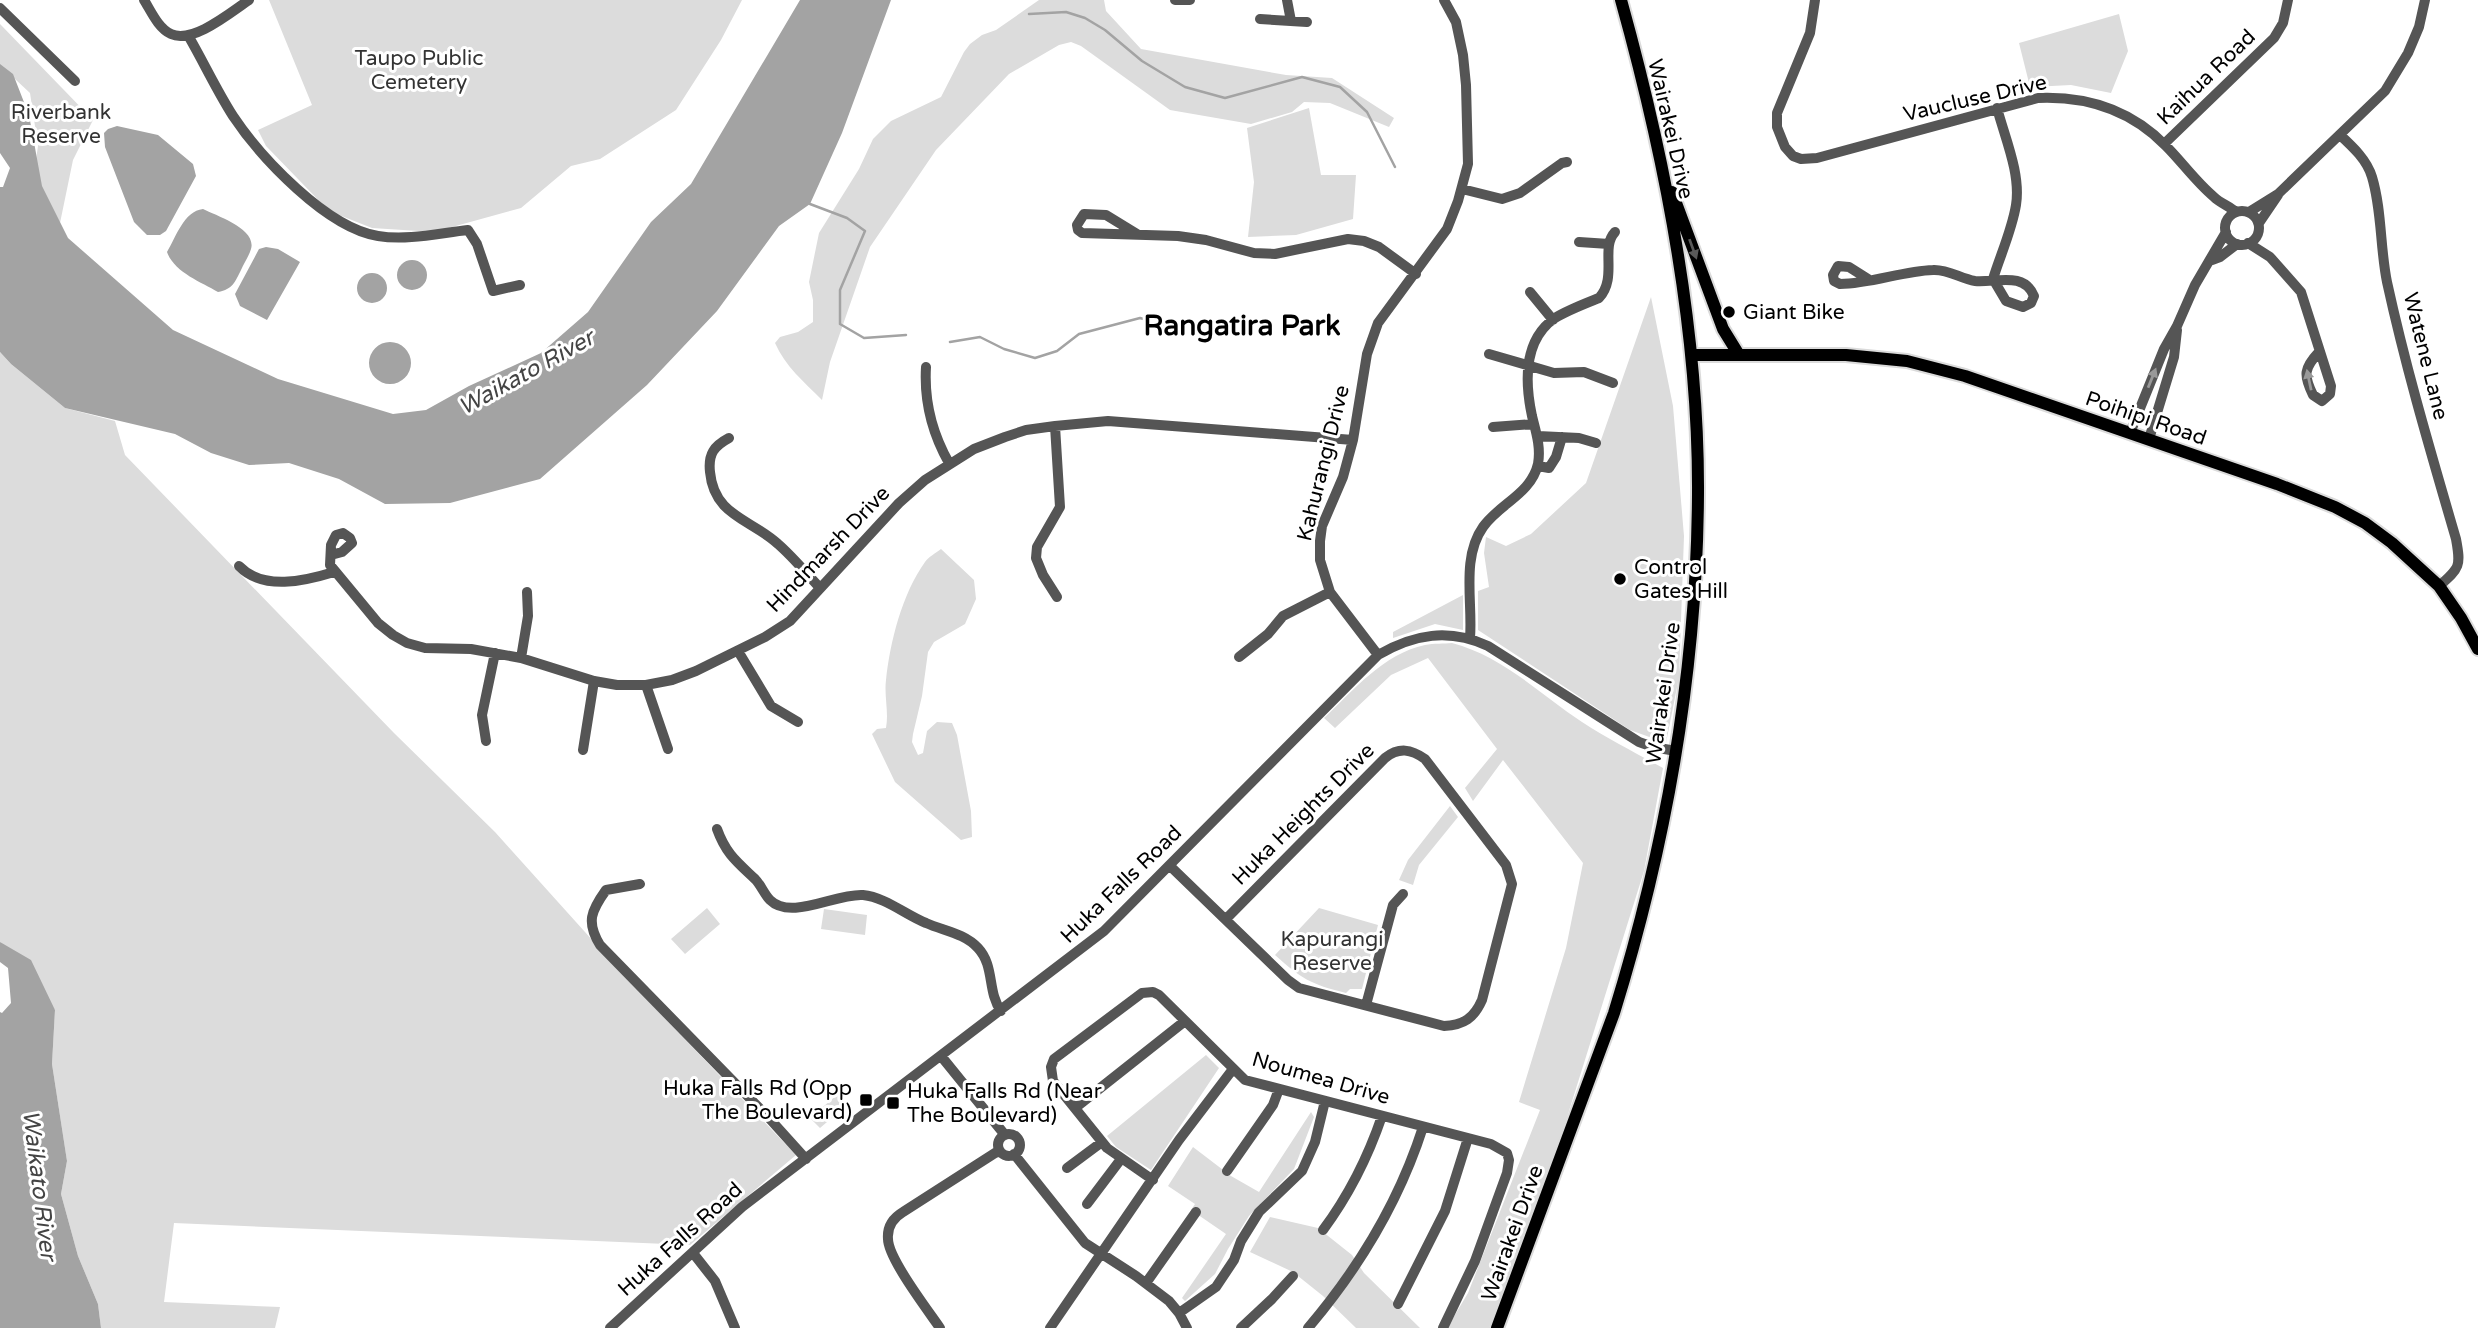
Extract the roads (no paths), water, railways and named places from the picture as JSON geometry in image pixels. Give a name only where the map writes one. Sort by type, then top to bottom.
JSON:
[{"type":"main road","name":"Wairakei Drive","points":[[1497,1328],[1626,975],[1648,892],[1687,684],[1696,579],[1698,492],[1691,355],[1661,162],[1621,0]]},
{"type":"main road","points":[[1661,162],[1723,329],[1740,355]]},
{"type":"main road","name":"Poihipi Road","points":[[1691,355],[1846,355],[1907,361],[1965,376],[2277,484],[2335,507],[2392,542],[2439,586],[2478,649]]},
{"type":"street","points":[[144,0],[164,29],[172,34],[189,37],[249,0]]},
{"type":"street","points":[[1175,0],[1190,0]]},
{"type":"street","points":[[1287,0],[1291,21]]},
{"type":"street","name":"Kahurangi Drive","points":[[1378,655],[1331,592],[1320,560],[1320,541],[1322,526],[1343,477],[1353,440],[1367,354],[1378,323],[1447,229],[1468,164],[1466,85],[1456,22],[1444,0]]},
{"type":"street","name":"Vaucluse Drive","points":[[1815,0],[1810,33],[1777,113],[1780,139],[1793,156],[1801,159],[1818,158],[2038,98],[2083,99],[2110,107],[2130,117],[2164,144],[2216,200],[2236,212]]},
{"type":"street","name":"Kaihua Road","points":[[2164,144],[2274,38],[2283,23],[2288,0]]},
{"type":"street","points":[[2130,433],[2164,349],[2195,285],[2226,232],[2227,220],[2236,212],[2249,212],[2278,194],[2385,90],[2401,67],[2419,27],[2425,0]]},
{"type":"street","points":[[0,8],[75,81]]},
{"type":"street","points":[[1260,19],[1307,22]]},
{"type":"street","points":[[189,37],[217,89],[248,137],[282,174],[324,212],[345,225],[379,236],[468,230],[477,244],[493,291],[520,285]]},
{"type":"street","points":[[1868,279],[1933,270],[1972,280],[1993,279],[2016,207],[2017,192],[2015,172],[1997,108]]},
{"type":"street","name":"Watene Lane","points":[[2340,135],[2363,159],[2372,178],[2392,306],[2456,538],[2460,559],[2457,570],[2439,586]]},
{"type":"street","points":[[1462,189],[1502,198],[1520,193],[1562,163],[1567,163]]},
{"type":"street","points":[[2278,194],[2259,223],[2258,235],[2270,257],[2301,292],[2319,352]]},
{"type":"street","name":"Vaucluse Drive","points":[[2216,200],[2218,209],[2227,220]]},
{"type":"street","points":[[2249,212],[2259,223]]},
{"type":"street","points":[[1137,234],[1103,214],[1084,214],[1077,225],[1082,233],[1178,236],[1206,240],[1254,253],[1300,251],[1333,240],[1363,241],[1379,247],[1416,274]]},
{"type":"street","points":[[1470,638],[1471,562],[1476,540],[1493,516],[1521,493],[1538,466],[1538,436],[1529,393],[1527,366],[1531,350],[1539,335],[1553,320],[1599,298],[1603,293],[1607,286],[1609,244],[1615,232]]},
{"type":"street","points":[[2226,232],[2270,257]]},
{"type":"street","points":[[2212,260],[2258,235]]},
{"type":"street","points":[[1579,242],[1609,244]]},
{"type":"street","points":[[1530,292],[1553,320]]},
{"type":"street","points":[[2149,439],[2174,357],[2177,326]]},
{"type":"street","points":[[1489,354],[1554,373],[1584,372],[1614,383]]},
{"type":"street","points":[[926,367],[925,391],[932,423],[949,463]]},
{"type":"street","name":"Hindmarsh Drive","points":[[334,572],[378,623],[407,643],[425,648],[471,649],[495,653],[521,658],[594,681],[617,685],[646,685],[672,680],[696,671],[790,621],[899,503],[949,463],[974,449],[1005,437],[1026,430],[1108,421],[1353,440]]},
{"type":"street","points":[[1493,428],[1534,424]]},
{"type":"street","points":[[1055,426],[1060,507],[1037,547],[1036,558],[1043,575],[1058,597]]},
{"type":"street","points":[[1538,436],[1579,438],[1595,443]]},
{"type":"street","points":[[1538,466],[1549,468],[1556,457],[1562,437]]},
{"type":"street","points":[[729,438],[715,447],[709,461],[711,486],[717,498],[737,517],[777,543],[820,588]]},
{"type":"street","points":[[239,566],[249,577],[300,582],[334,572],[330,565],[331,555]]},
{"type":"street","points":[[521,658],[528,616],[527,592]]},
{"type":"street","points":[[1239,657],[1268,634],[1283,616],[1331,592]]},
{"type":"street","name":"Huka Falls Road","points":[[610,1328],[742,1207],[1094,940],[1378,655],[1396,644],[1430,634],[1470,638],[1488,646],[1639,742],[1676,751]]},
{"type":"street","points":[[738,651],[771,706],[798,722]]},
{"type":"street","points":[[486,741],[482,715],[495,653]]},
{"type":"street","points":[[583,750],[594,681]]},
{"type":"street","points":[[646,685],[668,749]]},
{"type":"street","name":"Huka Heights Drive","points":[[1170,866],[1226,919],[1299,988],[1444,1026],[1457,1026],[1466,1022],[1476,1013],[1482,1000],[1511,893],[1510,875],[1506,865],[1425,759],[1414,751],[1393,752],[1226,919]]},
{"type":"street","points":[[717,829],[732,859],[756,880],[771,901],[784,907],[796,909],[863,895],[878,899],[927,924],[968,939],[987,959],[991,991],[994,1002],[1001,1011]]},
{"type":"street","points":[[640,884],[606,890],[591,917],[594,934],[600,945],[806,1159]]},
{"type":"street","points":[[1366,1005],[1393,905],[1403,894]]},
{"type":"street","points":[[1153,1180],[1121,1159],[1102,1142],[1053,1081],[1051,1067],[1054,1059],[1142,993],[1159,995],[1233,1069]]},
{"type":"street","points":[[1075,1108],[1185,1021]]},
{"type":"street","points":[[941,1056],[1004,1135]]},
{"type":"street","name":"Noumea Drive","points":[[1050,1328],[1179,1140],[1233,1069],[1245,1080],[1503,1149],[1509,1160],[1509,1167],[1475,1262],[1443,1328]]},
{"type":"street","points":[[1227,1171],[1273,1105],[1279,1089]]},
{"type":"street","points":[[1179,1313],[1216,1287],[1234,1260],[1241,1241],[1259,1212],[1301,1171],[1315,1142],[1325,1101]]},
{"type":"street","points":[[1323,1230],[1342,1204],[1361,1169],[1382,1116]]},
{"type":"street","points":[[1308,1328],[1334,1297],[1373,1241],[1405,1177],[1423,1127]]},
{"type":"street","points":[[940,1328],[893,1256],[887,1236],[890,1226],[894,1217],[995,1153],[1000,1152],[1007,1156],[1014,1154],[1019,1149],[1020,1142],[1012,1134],[1004,1135],[998,1144],[1000,1152]]},
{"type":"street","points":[[1398,1304],[1445,1211],[1468,1138]]},
{"type":"street","points":[[1067,1168],[1102,1142]]},
{"type":"street","points":[[1014,1154],[1085,1243],[1169,1301],[1186,1328]]},
{"type":"street","points":[[1087,1204],[1121,1159]]},
{"type":"street","points":[[1146,1283],[1196,1212]]},
{"type":"street","points":[[693,1253],[715,1280],[735,1328]]},
{"type":"street","points":[[1241,1328],[1293,1276]]},
{"type":"water","name":"Waikato River","points":[[800,0],[891,0],[842,133],[810,204],[779,226],[717,311],[647,385],[540,479],[450,503],[385,504],[339,479],[289,463],[249,465],[211,453],[175,434],[65,408],[0,352],[0,187],[3,187],[10,168],[0,153],[0,64],[13,74],[29,115],[42,186],[68,238],[173,330],[278,379],[393,414],[426,410],[469,386],[541,353],[588,312],[651,222],[691,184]]},
{"type":"water","points":[[117,126],[158,135],[193,164],[196,176],[166,231],[160,235],[147,235],[134,222],[105,147],[104,133]]},
{"type":"water","points":[[203,209],[242,229],[251,242],[250,252],[235,281],[227,289],[218,292],[182,271],[167,252],[177,232],[191,214]]},
{"type":"water","points":[[259,249],[278,249],[300,262],[267,320],[240,306],[235,294]]},
{"type":"water","points":[[412,260],[418,261],[426,269],[426,281],[418,289],[412,290],[406,289],[398,281],[397,275],[398,269],[406,261]]},
{"type":"water","points":[[372,273],[378,274],[386,282],[386,294],[378,302],[372,303],[366,302],[358,294],[357,288],[358,282],[366,274]]},
{"type":"water","points":[[390,342],[405,348],[411,363],[405,378],[390,384],[375,378],[369,363],[375,348]]},
{"type":"water","name":"Waikato River","points":[[0,942],[31,960],[55,1010],[52,1064],[67,1161],[61,1194],[78,1256],[98,1304],[101,1328],[0,1328],[0,1012],[11,1003],[8,968],[0,962]]},
{"type":"waterway","points":[[1029,14],[1066,12],[1085,18],[1105,30],[1142,61],[1185,87],[1225,98],[1302,77],[1340,87],[1367,112],[1395,167]]},
{"type":"waterway","points":[[810,204],[847,218],[865,231],[840,290],[840,324],[864,338],[906,335]]},
{"type":"waterway","points":[[950,342],[980,337],[1004,349],[1035,358],[1057,351],[1079,334],[1140,318],[1180,329]]},
{"type":"place","name":"Giant Bike","points":[[1729,312]]},
{"type":"place","name":"Control Gates Hill","points":[[1620,579]]},
{"type":"place","name":"Huka Falls Rd (Opp The Boulevard)","points":[[866,1100]]},
{"type":"place","name":"Huka Falls Rd (Near The Boulevard)","points":[[893,1103]]},
{"type":"district","name":"Rangatira Park","points":[[1242,325]]},
{"type":"park label","name":"Taupo Public Cemetery","points":[[419,70]]},
{"type":"park label","name":"Riverbank Reserve","points":[[61,124]]},
{"type":"park label","name":"Kapurangi Reserve","points":[[1332,951]]}]
